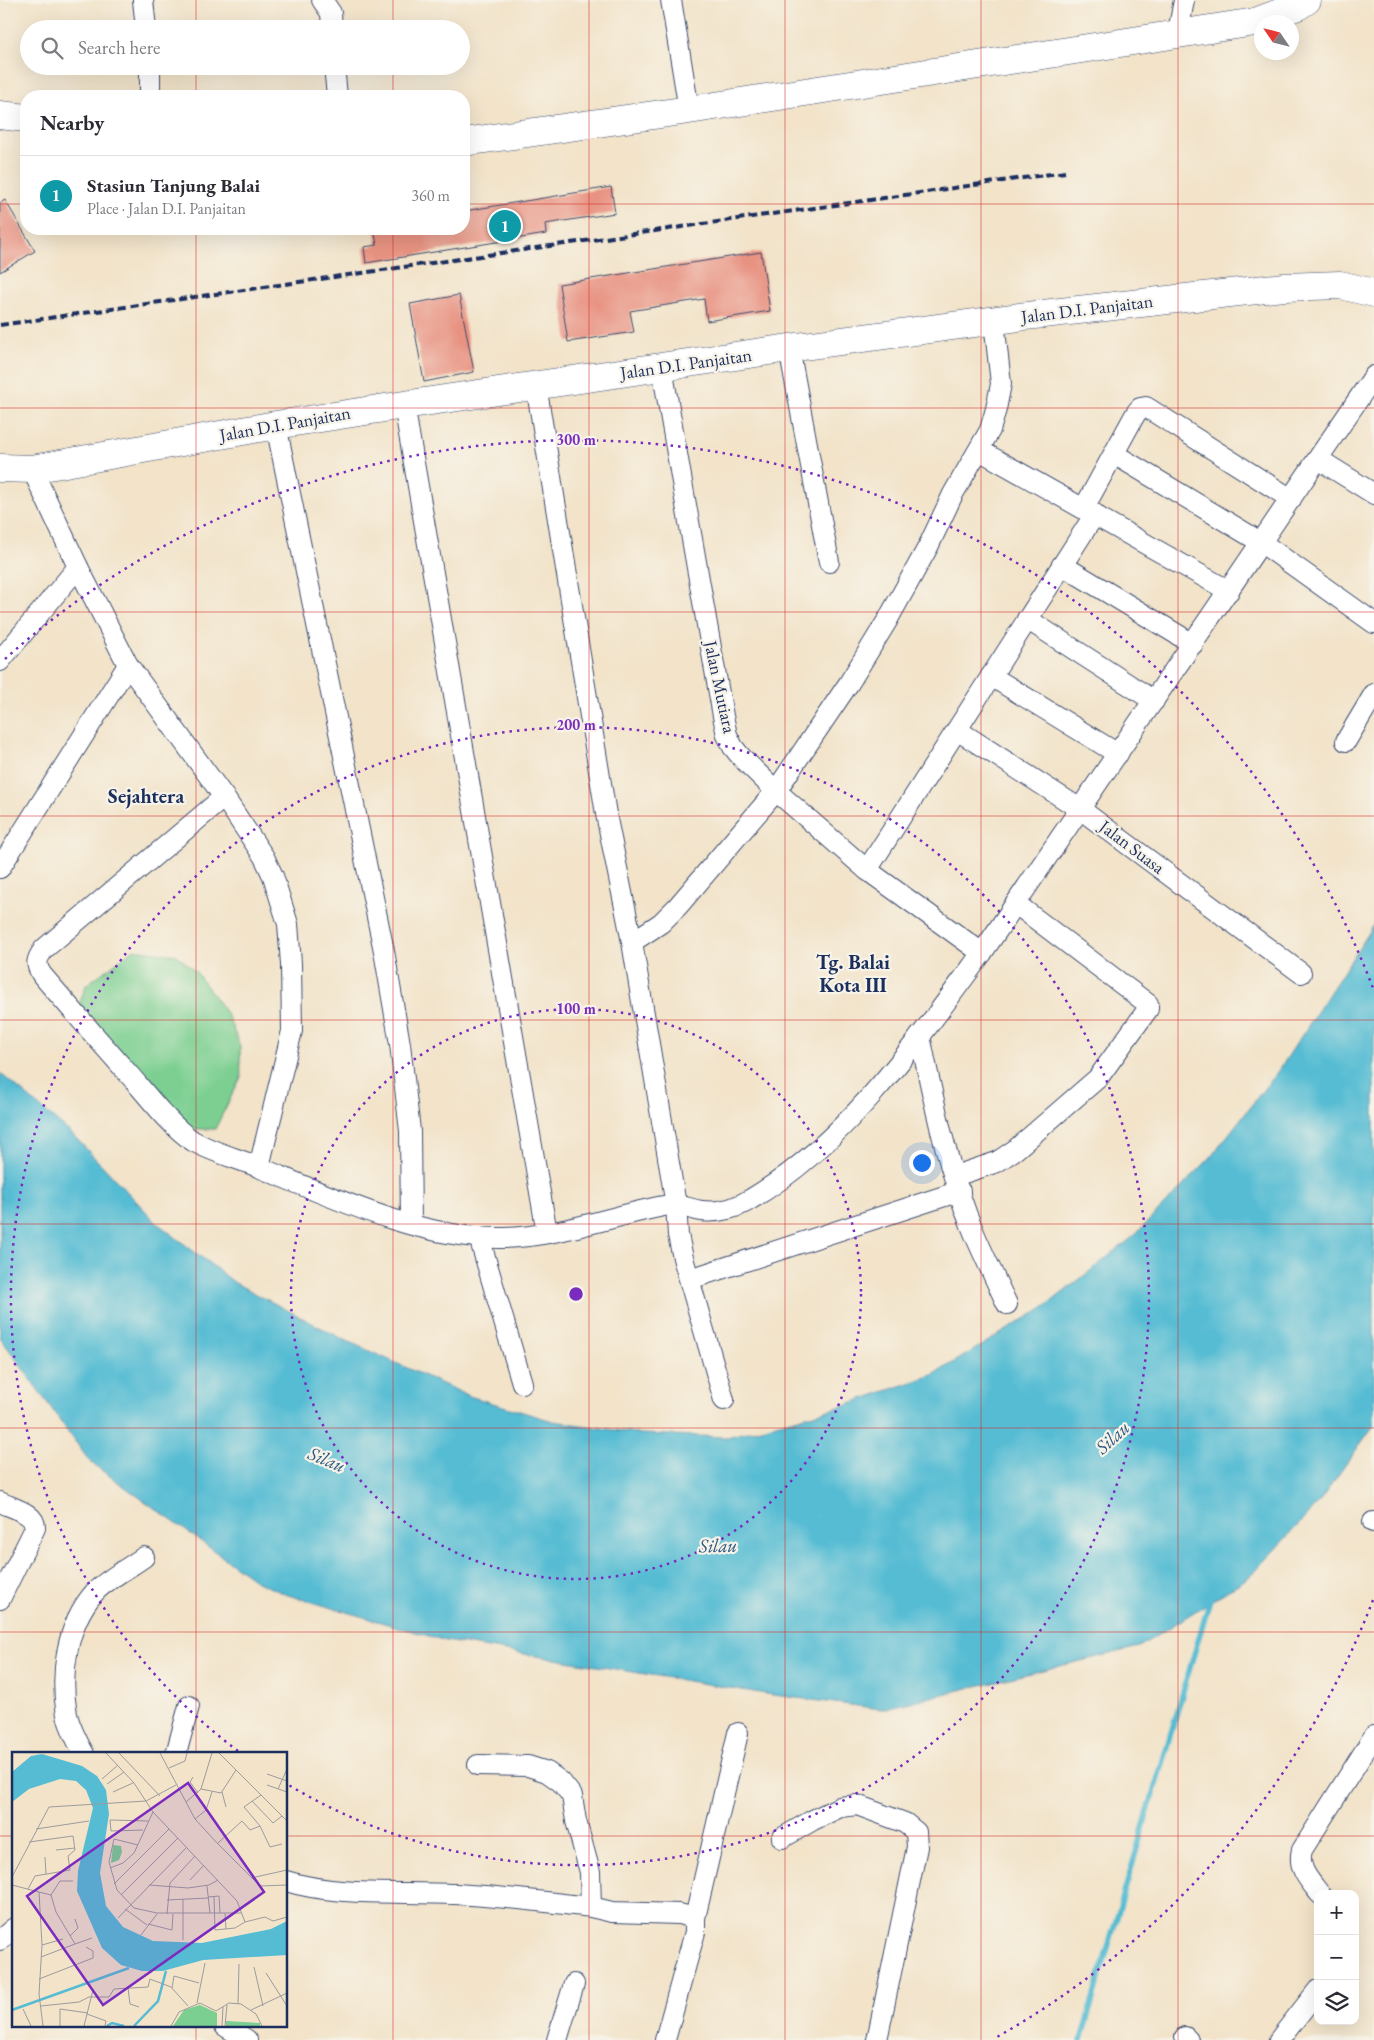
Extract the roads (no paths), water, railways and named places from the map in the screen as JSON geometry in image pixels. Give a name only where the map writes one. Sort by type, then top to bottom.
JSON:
[{"type":"main road","points":[[470,141],[689,110],[1255,22],[1298,6],[1306,0]]},
{"type":"main road","points":[[0,115],[20,117]]},
{"type":"main road","name":"Jalan D.I. Panjaitan","points":[[0,468],[32,469],[276,425],[404,405],[789,348],[994,321],[1284,286],[1340,286],[1374,293]]},
{"type":"street","points":[[143,0],[145,20]]},
{"type":"street","points":[[322,0],[331,13],[331,20]]},
{"type":"street","points":[[671,0],[689,110]]},
{"type":"street","points":[[1178,33],[1184,0]]},
{"type":"street","points":[[150,75],[150,90]]},
{"type":"street","points":[[335,75],[336,90]]},
{"type":"street","points":[[632,942],[661,923],[678,906],[776,790],[849,683],[887,621],[990,430],[1001,384],[994,321]]},
{"type":"street","points":[[789,348],[829,562]]},
{"type":"street","name":"Jalan Mutiara","points":[[662,368],[727,735],[742,758],[867,870],[982,953]]},
{"type":"street","points":[[224,798],[44,949],[36,960],[37,967],[146,1094],[176,1126],[193,1140],[340,1201],[441,1232],[479,1238],[506,1238],[547,1232],[676,1205],[701,1211],[719,1211],[736,1207],[758,1195],[793,1170],[829,1139],[875,1091],[920,1036],[1016,904],[1374,376]]},
{"type":"street","points":[[536,385],[606,814],[632,942],[676,1205],[678,1235],[724,1400]]},
{"type":"street","points":[[404,405],[547,1232]]},
{"type":"street","points":[[867,870],[1062,565],[1089,511],[1114,454],[1140,408],[1146,407],[1291,499]]},
{"type":"street","points":[[276,425],[384,951],[400,1044],[410,1131],[411,1224]]},
{"type":"street","points":[[979,450],[1229,591]]},
{"type":"street","points":[[1114,454],[1262,543],[1374,623]]},
{"type":"street","points":[[1318,459],[1374,494]]},
{"type":"street","points":[[32,469],[78,567],[128,665],[224,798],[264,857],[273,876],[288,924],[291,964],[292,1031],[259,1167]]},
{"type":"street","points":[[1062,565],[1193,644]]},
{"type":"street","points":[[0,661],[78,567]]},
{"type":"street","points":[[1027,619],[1154,701]]},
{"type":"street","points":[[0,868],[128,665]]},
{"type":"street","points":[[991,676],[1118,754]]},
{"type":"street","points":[[1346,741],[1374,694]]},
{"type":"street","name":"Jalan Suasa","points":[[957,730],[1080,809],[1301,973]]},
{"type":"street","points":[[690,1279],[957,1184],[1016,1149],[1098,1078],[1148,1009],[1148,1004],[1016,904]]},
{"type":"street","points":[[920,1036],[933,1097],[957,1184],[974,1234],[1007,1304]]},
{"type":"street","points":[[479,1238],[522,1383]]},
{"type":"street","points":[[0,1502],[32,1517],[36,1523],[36,1528],[0,1599]]},
{"type":"street","points":[[83,1752],[68,1716],[65,1669],[69,1646],[82,1611],[94,1592],[144,1557]]},
{"type":"street","points":[[177,1752],[189,1706]]},
{"type":"street","points":[[665,2040],[695,1932],[696,1918],[738,1733]]},
{"type":"street","points":[[1317,1890],[1306,1876],[1299,1860],[1302,1850],[1374,1736]]},
{"type":"street","points":[[478,1765],[528,1766],[547,1772],[561,1782],[572,1796],[576,1820],[590,1872],[591,1907]]},
{"type":"street","points":[[782,1838],[840,1807],[857,1805],[905,1823],[916,1832],[917,1847],[877,2040]]},
{"type":"street","points":[[288,1883],[305,1887],[354,1891],[456,1894],[591,1907],[612,1912],[679,1914],[696,1918]]},
{"type":"street","points":[[0,1940],[12,1930]]},
{"type":"street","points":[[557,2040],[574,1984]]},
{"type":"street","points":[[1279,2040],[1314,1995]]},
{"type":"street","points":[[228,2028],[247,2040]]},
{"type":"water","name":"Silau","points":[[1374,925],[1374,1425],[1316,1506],[1249,1577],[1139,1647],[881,1709],[766,1694],[446,1641],[288,1595],[259,1583],[90,1462],[0,1337],[0,1073],[73,1135],[157,1223],[235,1283],[345,1340],[469,1396],[553,1421],[642,1434],[727,1437],[836,1408],[933,1375],[1046,1306],[1134,1236],[1211,1157],[1281,1067]]},
{"type":"waterway","points":[[1081,2040],[1211,1596]]},
{"type":"railway","points":[[0,325],[1065,172]]},
{"type":"place","name":"Stasiun Tanjung Balai","points":[[505,226]]},
{"type":"district","name":"Sejahtera","points":[[146,796]]},
{"type":"district","name":"Tg. Balai Kota III","points":[[853,974]]}]
